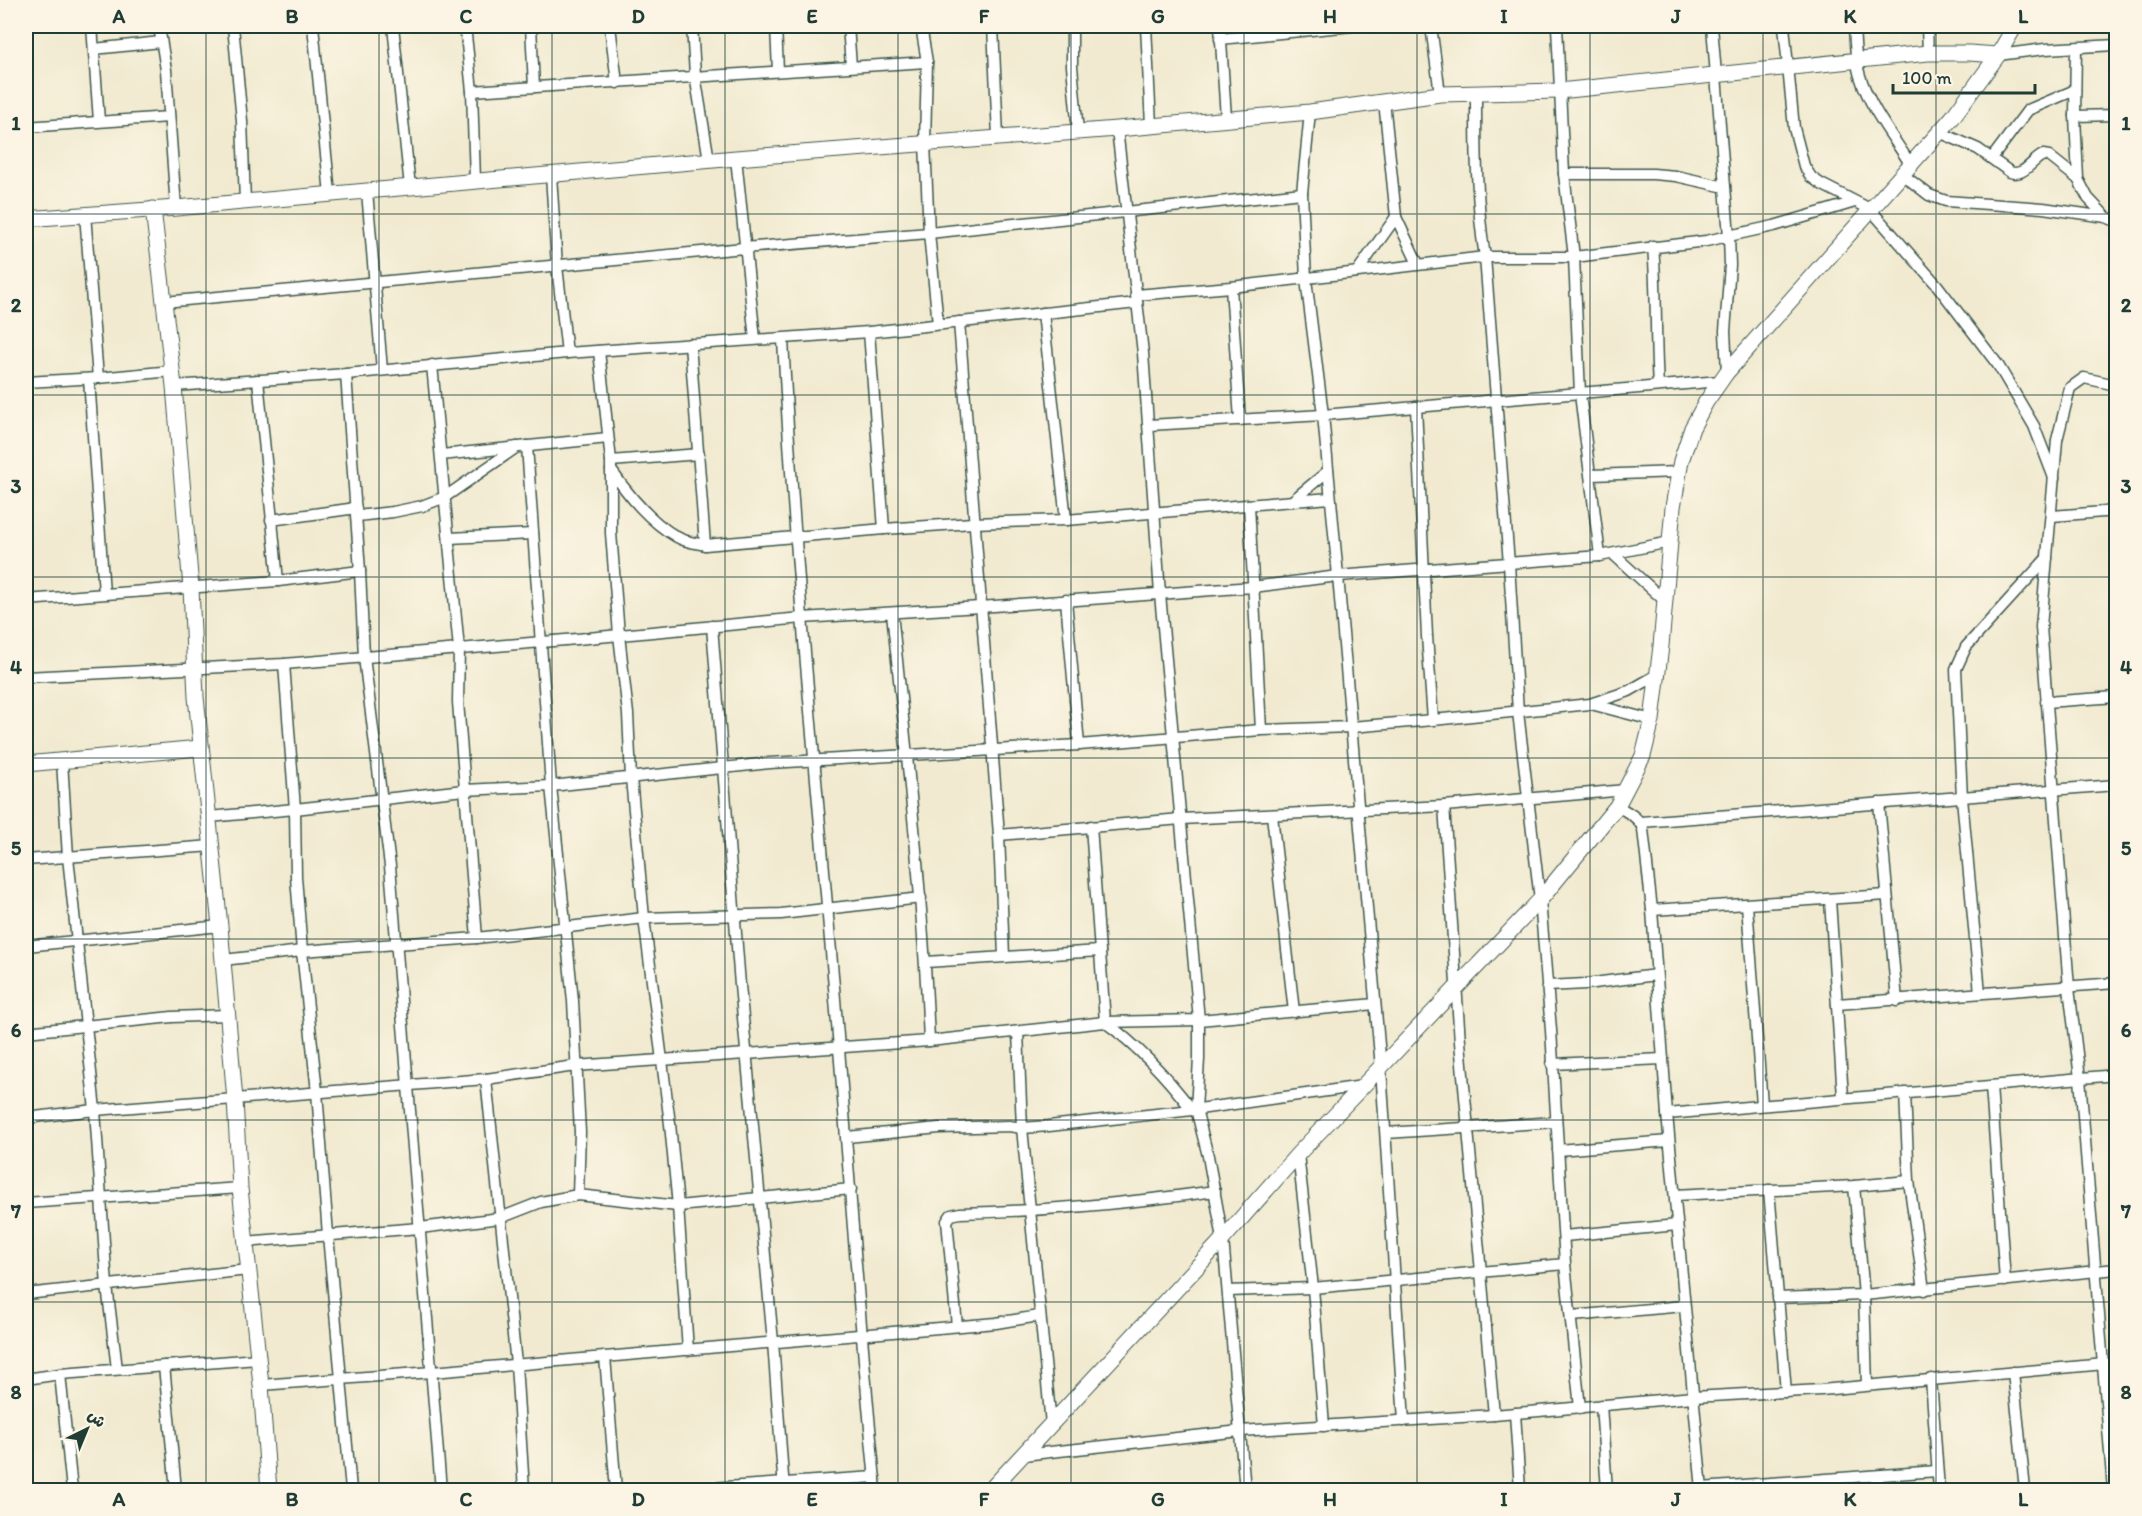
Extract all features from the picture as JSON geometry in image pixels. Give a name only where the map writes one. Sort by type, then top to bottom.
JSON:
[{"type":"street","points":[[92,26],[99,121]]},
{"type":"street","points":[[159,26],[176,208]]},
{"type":"street","points":[[233,26],[242,121],[245,202]]},
{"type":"street","points":[[313,26],[330,194]]},
{"type":"street","points":[[393,26],[410,187]]},
{"type":"street","points":[[465,26],[472,91],[475,180]]},
{"type":"street","points":[[531,26],[534,87]]},
{"type":"street","points":[[610,26],[617,83]]},
{"type":"street","points":[[692,26],[695,75],[709,160]]},
{"type":"street","points":[[776,26],[778,71]]},
{"type":"street","points":[[848,26],[851,66]]},
{"type":"street","points":[[921,26],[927,62],[925,143],[929,233],[938,324]]},
{"type":"street","points":[[993,26],[998,137]]},
{"type":"street","points":[[1072,26],[1072,66],[1078,132]]},
{"type":"street","points":[[1146,26],[1151,125]]},
{"type":"street","points":[[1220,26],[1226,118]]},
{"type":"street","points":[[1220,39],[1294,28],[1352,26]]},
{"type":"street","points":[[1431,26],[1440,94]]},
{"type":"street","points":[[1557,26],[1564,174],[1574,257],[1580,394],[1600,556]]},
{"type":"street","points":[[1712,26],[1718,76],[1730,265],[1724,376]]},
{"type":"street","points":[[1784,26],[1794,128],[1804,166],[1811,177],[1821,184],[1870,209],[1938,285],[1998,364],[2034,426],[2055,482]]},
{"type":"street","points":[[1854,26],[1856,61],[1868,94],[1906,170],[1929,195],[1946,201],[2043,208],[2111,219]]},
{"type":"street","points":[[1927,26],[1928,53]]},
{"type":"street","points":[[990,1491],[1223,1239],[1298,1154],[1540,900],[1617,806],[1643,756],[1652,720],[1679,472],[1692,428],[1724,376],[1939,132],[1998,55],[2015,26]]},
{"type":"street","points":[[94,49],[161,42]]},
{"type":"street","points":[[26,219],[176,208],[709,160],[1117,129],[1310,112],[1440,94],[1559,90],[1718,76],[1928,53],[1998,55],[2045,49],[2116,45]]},
{"type":"street","points":[[2076,48],[2075,116],[2079,178],[2088,198],[2111,219]]},
{"type":"street","points":[[472,91],[927,62]]},
{"type":"street","points":[[1992,158],[2028,110],[2075,90]]},
{"type":"street","points":[[1476,93],[1478,214],[1485,257],[1518,712],[1540,900],[1565,1264],[1580,1408]]},
{"type":"street","points":[[1384,101],[1396,217],[1418,264]]},
{"type":"street","points":[[1310,112],[1302,193],[1306,279],[1323,415],[1352,727],[1386,1133],[1404,1421]]},
{"type":"street","points":[[2075,116],[2116,115]]},
{"type":"street","points":[[26,127],[169,117]]},
{"type":"street","points":[[1117,129],[1149,424],[1160,594],[1199,1020],[1194,1110],[1208,1156],[1223,1239],[1245,1491]]},
{"type":"street","points":[[1939,132],[1978,149],[2016,174],[2043,155],[2049,156],[2079,178]]},
{"type":"street","points":[[736,158],[755,339]]},
{"type":"street","points":[[1564,174],[1665,175],[1725,188]]},
{"type":"street","points":[[551,175],[557,266],[567,353]]},
{"type":"street","points":[[367,191],[382,370]]},
{"type":"street","points":[[164,302],[376,281],[929,233],[1302,193]]},
{"type":"street","points":[[26,381],[93,378],[258,380],[567,353],[869,332],[1043,313],[1418,264],[1485,257],[1574,257],[1706,241],[1774,226],[1855,202]]},
{"type":"street","points":[[153,209],[173,378],[191,588],[200,748],[220,926],[240,1188],[261,1385],[269,1491]]},
{"type":"street","points":[[85,214],[104,593]]},
{"type":"street","points":[[1357,272],[1396,217]]},
{"type":"street","points":[[1653,246],[1658,386]]},
{"type":"street","points":[[1232,287],[1240,420]]},
{"type":"street","points":[[1043,313],[1066,520]]},
{"type":"street","points":[[958,322],[999,835],[1004,956]]},
{"type":"street","points":[[869,332],[884,529]]},
{"type":"street","points":[[783,339],[813,760],[828,910],[876,1491]]},
{"type":"street","points":[[690,344],[705,545]]},
{"type":"street","points":[[600,351],[611,466],[611,533],[628,714],[631,778],[644,918],[678,1206],[688,1350]]},
{"type":"street","points":[[432,365],[459,649],[458,702],[477,938]]},
{"type":"street","points":[[346,374],[364,657],[383,798],[441,1491]]},
{"type":"street","points":[[1149,424],[1323,415],[1496,402],[1658,386],[1724,376]]},
{"type":"street","points":[[2113,1491],[2080,1078],[2069,988],[2041,627],[2057,440],[2070,388],[2084,378],[2116,385]]},
{"type":"street","points":[[258,380],[278,581]]},
{"type":"street","points":[[1416,407],[1433,720]]},
{"type":"street","points":[[441,455],[608,438]]},
{"type":"street","points":[[272,520],[356,512],[393,512],[422,506],[445,497],[522,447]]},
{"type":"street","points":[[522,447],[533,534],[550,786],[573,1001],[580,1132],[578,1195]]},
{"type":"street","points":[[611,466],[699,454]]},
{"type":"street","points":[[611,466],[630,496],[654,520],[679,538],[705,545],[884,529],[1066,520],[1330,498]]},
{"type":"street","points":[[1291,501],[1328,471]]},
{"type":"street","points":[[1590,475],[1679,472]]},
{"type":"street","points":[[1250,505],[1261,730]]},
{"type":"street","points":[[2052,516],[2116,511]]},
{"type":"street","points":[[449,538],[533,534]]},
{"type":"street","points":[[26,677],[284,664],[802,618],[980,608],[1253,587],[1338,576],[1600,556],[1670,542]]},
{"type":"street","points":[[1613,554],[1665,601]]},
{"type":"street","points":[[1980,993],[1962,798],[1956,669],[1966,647],[2048,558]]},
{"type":"street","points":[[26,600],[278,581],[360,571]]},
{"type":"street","points":[[1066,600],[1079,745]]},
{"type":"street","points":[[892,612],[921,898],[929,1041]]},
{"type":"street","points":[[712,626],[759,1199],[773,1342],[783,1487]]},
{"type":"street","points":[[284,664],[295,810],[302,951],[317,1092],[351,1491]]},
{"type":"street","points":[[208,817],[295,810],[464,790],[550,786],[813,760],[1079,745],[1261,730],[1352,727],[1518,712],[1590,704],[1629,691],[1657,675]]},
{"type":"street","points":[[2046,702],[2116,697]]},
{"type":"street","points":[[1590,704],[1652,720]]},
{"type":"street","points":[[26,764],[200,748]]},
{"type":"street","points":[[62,761],[68,857],[95,1110],[107,1286],[117,1369]]},
{"type":"street","points":[[1617,806],[1641,822],[2116,785]]},
{"type":"street","points":[[999,835],[1181,819],[1444,806],[1626,790]]},
{"type":"street","points":[[1879,804],[1897,1001]]},
{"type":"street","points":[[1444,806],[1457,988],[1494,1415]]},
{"type":"street","points":[[1272,815],[1294,1012]]},
{"type":"street","points":[[1641,822],[1652,910],[1669,1141],[1702,1489],[1796,1486],[1937,1471]]},
{"type":"street","points":[[1091,826],[1105,1022],[1146,1056],[1194,1110]]},
{"type":"street","points":[[26,860],[212,846]]},
{"type":"street","points":[[1652,910],[1887,895]]},
{"type":"street","points":[[223,960],[302,951],[477,938],[644,918],[735,916],[828,910],[921,898]]},
{"type":"street","points":[[1830,900],[1843,1097]]},
{"type":"street","points":[[1747,905],[1762,1106]]},
{"type":"street","points":[[26,946],[220,926]]},
{"type":"street","points":[[926,962],[1100,951]]},
{"type":"street","points":[[1547,986],[1575,985],[1656,975]]},
{"type":"street","points":[[1838,1004],[2116,983]]},
{"type":"street","points":[[26,1119],[95,1110],[486,1079],[575,1066],[662,1062],[747,1053],[929,1041],[1105,1022],[1199,1020],[1375,1004]]},
{"type":"street","points":[[26,1032],[172,1017],[227,1015]]},
{"type":"street","points":[[1018,1032],[1022,1128],[1051,1424]]},
{"type":"street","points":[[1552,1064],[1663,1059]]},
{"type":"street","points":[[1667,1114],[2116,1075]]},
{"type":"street","points":[[486,1079],[516,1364],[524,1491]]},
{"type":"street","points":[[847,1137],[939,1128],[998,1126],[1022,1128],[1194,1110],[1363,1086]]},
{"type":"street","points":[[1991,1086],[2006,1281]]},
{"type":"street","points":[[1905,1093],[1909,1181],[1924,1290]]},
{"type":"street","points":[[1386,1133],[1556,1122]]},
{"type":"street","points":[[1558,1150],[1669,1141]]},
{"type":"street","points":[[1298,1154],[1313,1287],[1324,1426]]},
{"type":"street","points":[[1675,1195],[1909,1181]]},
{"type":"street","points":[[1854,1186],[1864,1295],[1867,1384]]},
{"type":"street","points":[[26,1203],[240,1188]]},
{"type":"street","points":[[245,1242],[420,1228],[500,1218],[541,1202],[578,1195],[678,1206],[851,1189]]},
{"type":"street","points":[[1768,1190],[1786,1392]]},
{"type":"street","points":[[957,1326],[947,1221],[951,1215],[960,1212],[1031,1211],[1147,1201],[1215,1191]]},
{"type":"street","points":[[1564,1236],[1677,1225]]},
{"type":"street","points":[[1228,1291],[1313,1287],[1565,1264]]},
{"type":"street","points":[[1778,1298],[1924,1290],[2116,1269]]},
{"type":"street","points":[[26,1294],[248,1270]]},
{"type":"street","points":[[1572,1316],[1684,1305]]},
{"type":"street","points":[[261,1385],[688,1350],[957,1326],[1039,1316]]},
{"type":"street","points":[[605,1357],[616,1491]]},
{"type":"street","points":[[26,1379],[117,1369],[258,1359]]},
{"type":"street","points":[[1023,1455],[1240,1431],[1494,1415],[2116,1363]]},
{"type":"street","points":[[164,1366],[176,1491]]},
{"type":"street","points":[[2013,1372],[2025,1491]]},
{"type":"street","points":[[60,1374],[72,1491]]},
{"type":"street","points":[[1931,1379],[1939,1491]]},
{"type":"street","points":[[1601,1405],[1607,1491]]},
{"type":"street","points":[[1515,1413],[1520,1491]]},
{"type":"street","points":[[1004,1475],[1006,1491]]},
{"type":"street","points":[[1878,1476],[1879,1491]]},
{"type":"street","points":[[680,1491],[783,1487],[875,1477]]}]
